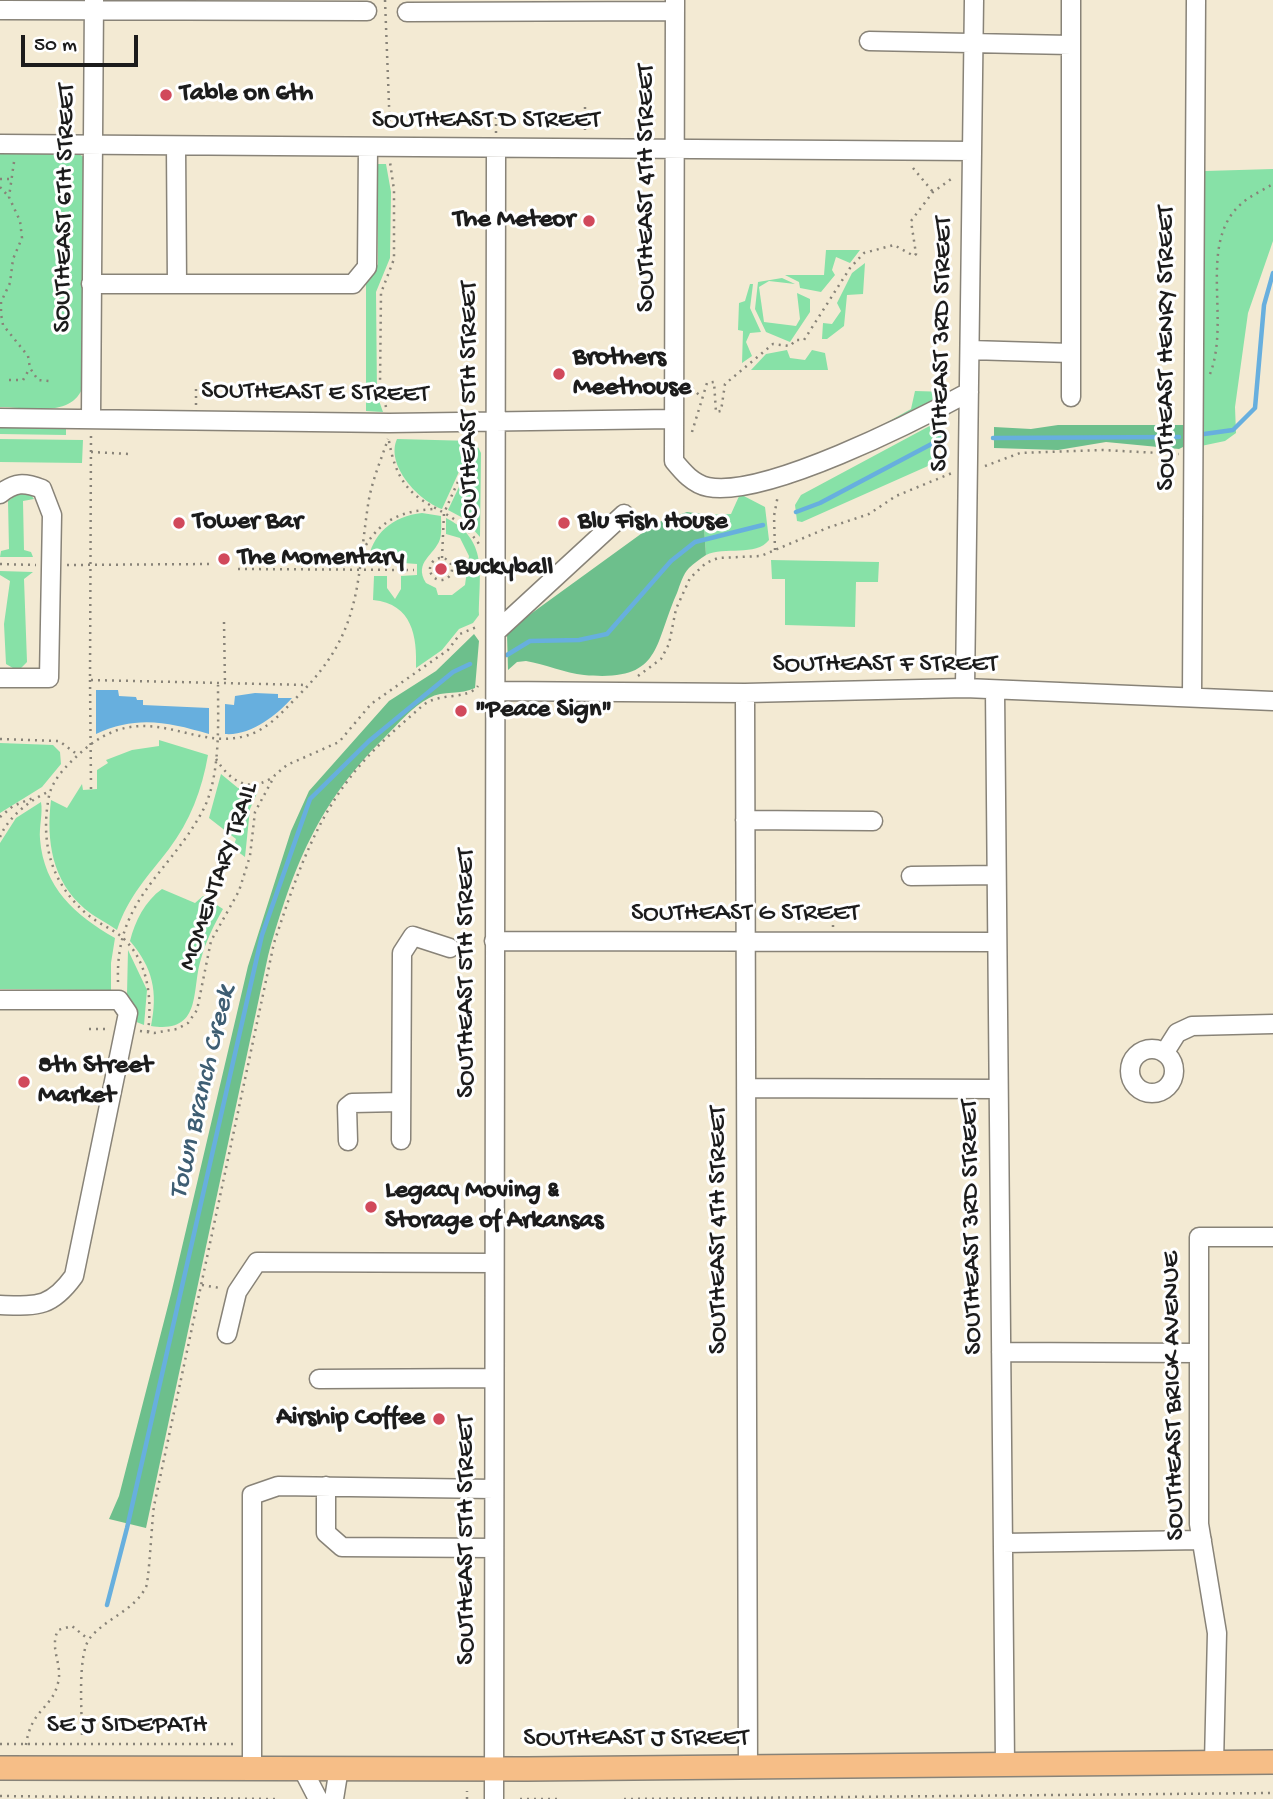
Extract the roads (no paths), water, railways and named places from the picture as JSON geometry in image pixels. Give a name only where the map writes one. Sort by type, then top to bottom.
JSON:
[{"type":"main road","name":"SOUTHEAST J STREET","points":[[0,1768],[748,1768],[1273,1762]]},
{"type":"street","name":"SOUTHEAST 3RD STREET","points":[[965,688],[974,0]]},
{"type":"street","points":[[1071,0],[1071,397]]},
{"type":"street","name":"SOUTHEAST HENRY STREET","points":[[1192,697],[1196,0]]},
{"type":"street","points":[[0,10],[94,5],[367,10]]},
{"type":"street","name":"SOUTHEAST 6TH STREET","points":[[91,417],[94,5]]},
{"type":"street","points":[[407,12],[675,5]]},
{"type":"street","name":"SOUTHEAST 4TH STREET","points":[[675,5],[674,461],[690,479],[707,487],[740,487],[853,450],[969,392]]},
{"type":"street","points":[[869,41],[1071,44]]},
{"type":"street","name":"SOUTHEAST D STREET","points":[[0,144],[972,151]]},
{"type":"street","points":[[176,146],[177,284]]},
{"type":"street","points":[[90,284],[353,284],[367,267],[368,147]]},
{"type":"street","name":"SOUTHEAST 5TH STREET","points":[[494,1799],[494,941],[497,691],[489,628],[498,420],[496,148]]},
{"type":"street","points":[[970,350],[1071,353]]},
{"type":"street","name":"SOUTHEAST E STREET","points":[[0,418],[91,417],[389,423],[672,419]]},
{"type":"street","points":[[0,494],[12,485],[26,483],[42,489],[52,515],[49,678],[0,678]]},
{"type":"street","points":[[489,628],[624,514]]},
{"type":"street","name":"SOUTHEAST F STREET","points":[[497,691],[745,693],[965,688],[1273,701]]},
{"type":"street","name":"SOUTHEAST 3RD STREET","points":[[995,690],[1005,1763]]},
{"type":"street","name":"SOUTHEAST 4TH STREET","points":[[745,693],[748,1768]]},
{"type":"street","points":[[746,820],[873,821]]},
{"type":"street","points":[[911,876],[996,875]]},
{"type":"street","points":[[401,1140],[402,953],[413,936],[450,948]]},
{"type":"street","name":"SOUTHEAST G STREET","points":[[494,941],[997,942]]},
{"type":"street","points":[[0,1000],[119,1000],[128,1013],[74,1276],[59,1296],[38,1306],[0,1306]]},
{"type":"street","points":[[1165,1052],[1177,1033],[1192,1026],[1273,1024]]},
{"type":"street","points":[[746,1088],[998,1089]]},
{"type":"street","points":[[348,1141],[347,1107],[352,1103],[401,1102]]},
{"type":"street","name":"SOUTHEAST BRICK AVENUE","points":[[1214,1763],[1217,1633],[1202,1540],[1198,1353],[1199,1237],[1273,1237]]},
{"type":"street","points":[[227,1334],[237,1292],[257,1262],[494,1263]]},
{"type":"street","points":[[1001,1352],[1198,1353]]},
{"type":"street","points":[[319,1379],[494,1378]]},
{"type":"street","points":[[253,1767],[252,1495],[278,1486],[494,1489]]},
{"type":"street","points":[[326,1486],[326,1533],[342,1547],[494,1548]]},
{"type":"street","points":[[1003,1543],[1202,1540]]},
{"type":"street","points":[[302,1768],[318,1799]]},
{"type":"street","points":[[334,1799],[339,1768]]},
{"type":"water","points":[[96,690],[118,690],[119,696],[136,697],[137,700],[143,700],[143,705],[209,708],[209,734],[180,726],[139,722],[96,734]]},
{"type":"water","points":[[255,693],[292,698],[262,724],[244,732],[225,734],[225,704],[234,705],[235,696]]},
{"type":"waterway","name":"Town Branch Creek","points":[[1204,434],[1233,430],[1255,408],[1264,305],[1273,273]]},
{"type":"waterway","name":"Town Branch Creek","points":[[993,438],[1179,437]]},
{"type":"waterway","name":"Town Branch Creek","points":[[796,512],[820,503],[941,439]]},
{"type":"waterway","name":"Town Branch Creek","points":[[507,655],[530,641],[579,640],[607,634],[671,561],[695,542],[763,525]]},
{"type":"waterway","name":"Town Branch Creek","points":[[107,1605],[127,1528],[262,935],[310,799],[369,741],[453,672],[470,664]]},
{"type":"place","name":"Table on 6th","points":[[166,95]]},
{"type":"place","name":"The Meteor","points":[[589,221]]},
{"type":"place","name":"Brothers Meethouse","points":[[559,374]]},
{"type":"place","name":"Tower Bar","points":[[179,523]]},
{"type":"place","name":"Blu Fish House","points":[[564,523]]},
{"type":"place","name":"The Momentary","points":[[224,559]]},
{"type":"place","name":"Buckyball","points":[[441,569]]},
{"type":"place","name":"\"Peace Sign\"","points":[[461,711]]},
{"type":"place","name":"8th Street Market","points":[[24,1082]]},
{"type":"place","name":"Legacy Moving & Storage of Arkansas","points":[[371,1207]]},
{"type":"place","name":"Airship Coffee","points":[[439,1419]]}]
